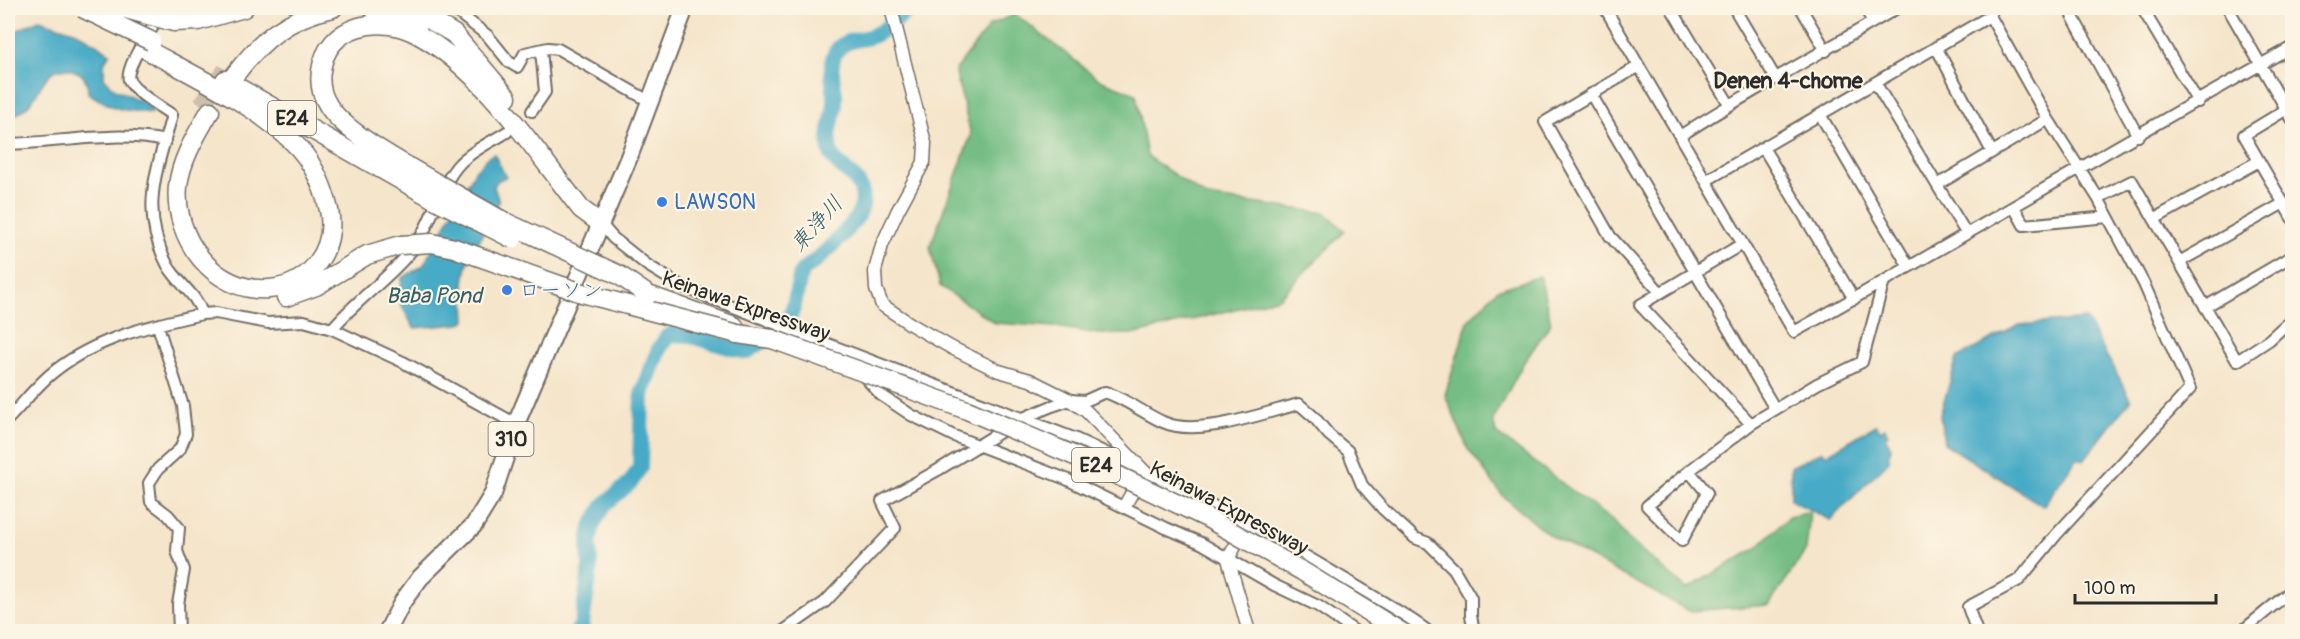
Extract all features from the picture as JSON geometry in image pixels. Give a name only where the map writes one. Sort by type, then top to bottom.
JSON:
[{"type":"highway","name":"E24","points":[[82,8],[105,18],[149,46],[255,96],[435,191]]},
{"type":"highway","points":[[122,8],[198,21],[244,8]]},
{"type":"highway","points":[[303,8],[281,18],[260,33],[230,73],[267,38],[287,24],[313,12],[333,8]]},
{"type":"highway","points":[[373,8],[397,13],[421,22],[449,43],[470,66],[581,209],[600,224]]},
{"type":"highway","points":[[410,8],[454,34],[471,52],[590,200],[600,224]]},
{"type":"highway","name":"310","points":[[387,632],[403,601],[420,578],[474,525],[493,494],[516,424],[629,157],[685,8]]},
{"type":"highway","points":[[435,191],[337,119],[321,93],[320,77],[325,53],[343,33],[354,28],[376,24],[392,26],[416,33],[462,67],[488,92]]},
{"type":"highway","points":[[149,46],[227,94],[291,140],[309,160],[324,190],[331,222],[329,240],[315,268],[299,280],[268,289],[249,287],[231,281],[212,270],[190,244],[182,226],[178,203],[178,184],[206,108],[178,158],[172,186],[171,205],[174,227],[182,247],[196,267],[229,291],[267,299],[283,298],[316,286],[367,255],[401,245],[432,243],[454,248],[582,293],[738,334],[772,339]]},
{"type":"highway","name":"Keinawa Expressway","points":[[435,191],[618,275],[648,295],[921,392],[1096,465],[1207,518],[1302,571],[1401,632]]},
{"type":"street","points":[[452,8],[488,36],[509,62],[517,67],[525,53],[548,48],[558,49],[649,101]]},
{"type":"street","points":[[1605,8],[1794,332],[1883,284],[1966,233],[2292,47]]},
{"type":"street","points":[[1671,8],[1729,104]]},
{"type":"street","points":[[1734,8],[1776,79]]},
{"type":"street","points":[[1801,8],[1826,51]]},
{"type":"street","points":[[1865,8],[1873,22]]},
{"type":"street","points":[[1680,136],[1729,104],[1826,51],[1897,8]]},
{"type":"street","points":[[2053,8],[2062,8]]},
{"type":"street","points":[[2068,8],[2138,136]]},
{"type":"street","points":[[2142,8],[2198,102]]},
{"type":"street","points":[[2228,8],[2290,114],[2244,135],[2292,218]]},
{"type":"street","points":[[892,11],[925,143],[924,162],[898,210],[875,271],[876,289],[882,305],[952,348],[999,371],[1030,380],[1070,400],[1086,411],[1144,471]]},
{"type":"street","points":[[1707,180],[1876,84],[1992,12],[2048,119],[2098,198],[2144,284],[2190,389],[2056,535],[2019,580],[1968,607],[1977,632]]},
{"type":"street","points":[[170,15],[128,71],[129,79],[135,89],[172,115],[151,196],[153,222],[167,265],[200,305],[202,314]]},
{"type":"street","points":[[1936,47],[1992,152]]},
{"type":"street","points":[[532,111],[545,92],[541,50]]},
{"type":"street","points":[[1639,66],[1545,122],[1610,236],[1660,292]]},
{"type":"street","points":[[1876,84],[1966,233]]},
{"type":"street","points":[[1592,94],[1775,409]]},
{"type":"street","points":[[1821,116],[1909,267]]},
{"type":"street","points":[[1937,185],[2048,119]]},
{"type":"street","points":[[332,330],[344,315],[412,249],[428,225],[448,181],[459,165],[471,154],[507,132]]},
{"type":"street","points":[[8,144],[119,136],[165,141]]},
{"type":"street","points":[[1764,148],[1854,299]]},
{"type":"street","points":[[2154,219],[2259,161]]},
{"type":"street","points":[[2098,198],[2132,181],[2237,361],[2269,340],[2292,319]]},
{"type":"street","points":[[2179,262],[2284,203]]},
{"type":"street","points":[[2014,207],[2024,225],[2108,217]]},
{"type":"street","points":[[600,224],[613,238],[647,265],[681,286],[1076,439],[1248,523],[1332,570],[1411,618],[1429,632]]},
{"type":"street","points":[[1742,243],[1640,305],[1751,424]]},
{"type":"street","points":[[2205,307],[2292,256]]},
{"type":"street","points":[[1689,471],[1707,493],[1682,541],[1647,506],[1689,471],[1751,424],[1817,384],[1862,362],[1883,284]]},
{"type":"street","points":[[8,419],[54,371],[98,344],[202,314],[216,313],[268,323],[304,321],[332,330],[403,362],[516,424]]},
{"type":"street","points":[[158,326],[183,406],[186,434],[180,449],[158,469],[149,483],[151,502],[168,515],[179,528],[177,551],[184,570],[178,604],[179,632]]},
{"type":"street","points":[[850,353],[868,381],[898,408],[954,436],[1066,478],[1201,543],[1318,606],[1356,632]]},
{"type":"street","points":[[782,632],[825,602],[895,528],[882,501],[1023,418],[1070,400],[1085,400],[1105,392],[1121,397],[1164,423],[1202,428],[1299,404],[1348,451],[1362,485],[1382,507],[1415,538],[1428,543],[1454,569],[1471,598],[1474,632]]},
{"type":"street","points":[[1124,507],[1144,471]]},
{"type":"street","points":[[1248,523],[1228,559],[1249,632]]},
{"type":"street","points":[[2241,632],[2292,590]]},
{"type":"green space","points":[[1015,14],[1100,80],[1136,94],[1147,156],[1207,197],[1326,213],[1345,231],[1279,298],[1136,334],[1099,334],[1056,327],[995,323],[940,286],[930,247],[971,135],[955,70],[990,25]]},
{"type":"green space","points":[[1540,276],[1551,323],[1524,362],[1493,420],[1496,433],[1615,523],[1628,539],[1687,589],[1755,549],[1789,517],[1810,512],[1806,550],[1769,605],[1689,611],[1549,535],[1503,496],[1468,449],[1445,395],[1468,321],[1497,290]]},
{"type":"water","points":[[39,20],[77,32],[110,53],[104,63],[104,78],[113,88],[148,104],[153,113],[126,110],[105,103],[88,93],[87,83],[81,74],[58,69],[47,77],[28,106],[8,120],[8,32],[16,31]]},
{"type":"water","name":"Baba Pond","points":[[494,154],[506,177],[497,181],[494,187],[499,201],[467,265],[464,282],[466,320],[460,324],[414,328],[400,303],[402,278],[423,266],[475,171]]},
{"type":"water","points":[[2086,319],[2131,399],[2084,460],[2077,458],[2043,506],[1944,443],[1940,415],[1957,358],[2019,325]]},
{"type":"water","points":[[1876,425],[1881,431],[1885,428],[1888,434],[1885,437],[1891,447],[1889,461],[1830,520],[1791,500],[1791,467],[1823,451],[1826,455]]},
{"type":"waterway","name":"東浄川","points":[[577,632],[582,624],[590,569],[589,544],[592,526],[605,504],[631,482],[640,467],[642,394],[659,349],[667,337],[672,334],[688,335],[746,352],[774,334],[786,322],[793,308],[802,271],[846,231],[859,213],[863,202],[859,185],[836,161],[829,146],[835,102],[832,72],[834,55],[845,43],[879,33],[910,8]]},
{"type":"tunnel","points":[[202,105],[226,70]]},
{"type":"place","name":"LAWSON","points":[[662,202]]},
{"type":"place","name":"ローソン","points":[[507,290]]},
{"type":"district","name":"Denen 4-chome","points":[[1788,80]]}]
